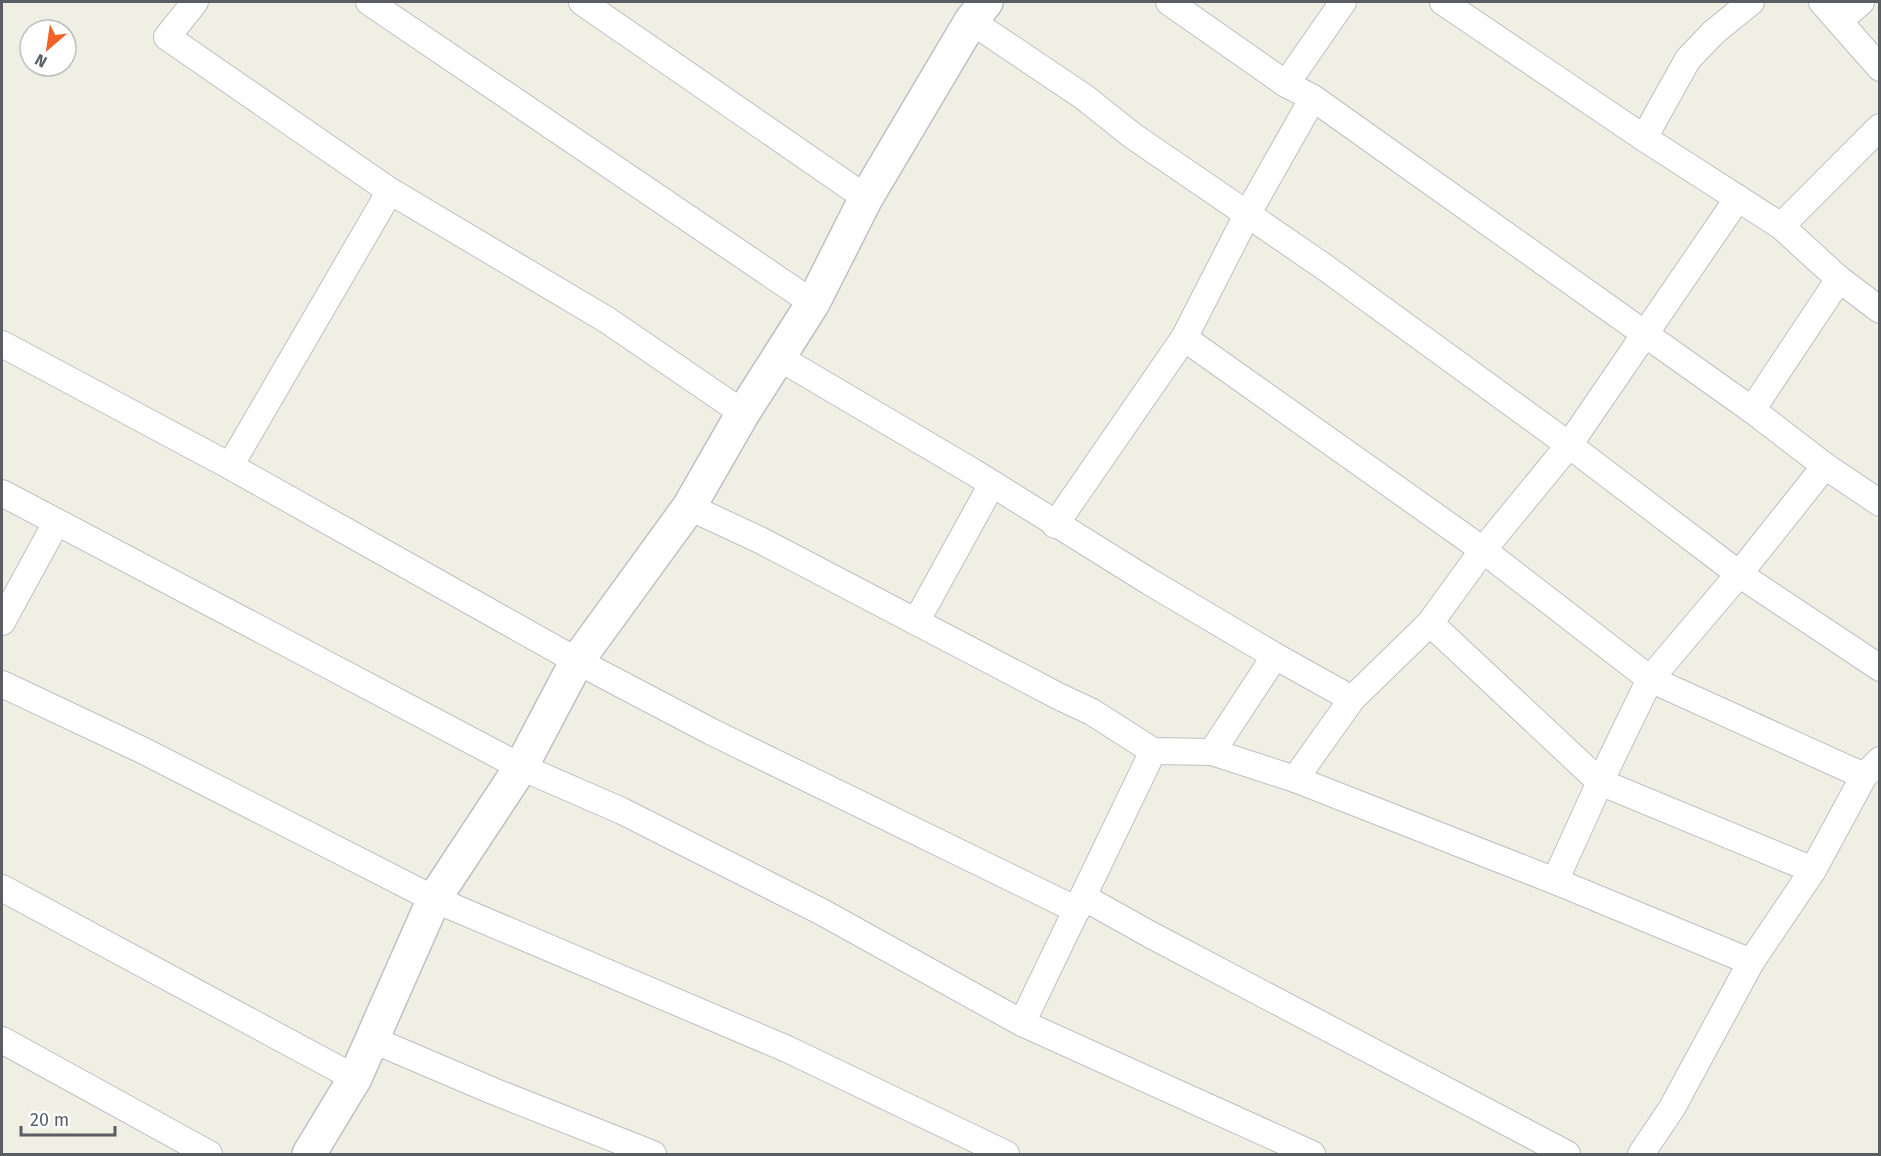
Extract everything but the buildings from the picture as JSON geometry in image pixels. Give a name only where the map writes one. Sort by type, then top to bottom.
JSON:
[{"type":"street","points":[[195,2],[167,37],[390,191],[607,321],[743,413]]},
{"type":"street","points":[[369,2],[813,303]]},
{"type":"street","points":[[582,2],[866,198]]},
{"type":"street","points":[[1169,2],[1286,84],[1313,98],[1752,410],[1825,466],[1880,503]]},
{"type":"street","points":[[1286,84],[1343,2]]},
{"type":"street","points":[[1443,2],[1644,138],[1781,226],[1839,279],[1880,310]]},
{"type":"street","points":[[1644,138],[1688,59],[1714,32],[1751,2]]},
{"type":"street","points":[[1822,2],[1880,68]]},
{"type":"street","points":[[1839,21],[1861,2]]},
{"type":"street","points":[[309,1155],[355,1078],[370,1039],[434,899],[521,767],[577,661],[689,507],[743,413],[813,303],[866,198],[979,11],[1133,136],[1248,213],[1569,445],[1739,574],[1880,668]]},
{"type":"street","points":[[1055,525],[1184,338],[1248,213],[1313,98]]},
{"type":"street","points":[[1781,226],[1880,127]]},
{"type":"street","points":[[230,466],[390,191]]},
{"type":"street","points":[[1295,779],[1352,699],[1430,623],[1483,550],[1569,445],[1738,198]]},
{"type":"street","points":[[1752,410],[1839,279]]},
{"type":"street","points":[[1184,338],[1483,550],[1650,680],[1872,768],[1813,870],[1751,962],[1671,1108],[1641,1155]]},
{"type":"street","points":[[2,344],[230,466],[577,661],[711,732],[1150,935],[1567,1155]]},
{"type":"street","points":[[778,357],[992,484],[1055,525],[1275,656],[1352,699]]},
{"type":"street","points":[[1555,881],[1650,680],[1825,466]]},
{"type":"street","points":[[916,622],[992,484]]},
{"type":"street","points":[[2,494],[521,767],[622,811],[822,912],[1022,1023],[1312,1155]]},
{"type":"street","points":[[689,507],[760,540],[1092,712],[1154,751],[1212,752],[1295,779],[1555,881],[1751,962]]},
{"type":"street","points":[[2,622],[56,523]]},
{"type":"street","points":[[1430,623],[1600,782],[1813,870]]},
{"type":"street","points":[[1212,752],[1275,656]]},
{"type":"street","points":[[2,684],[142,750],[434,899],[787,1049],[1006,1155]]},
{"type":"street","points":[[1022,1023],[1154,751]]},
{"type":"street","points":[[2,888],[355,1078]]},
{"type":"street","points":[[370,1039],[653,1155]]},
{"type":"street","points":[[2,1040],[209,1155]]}]
